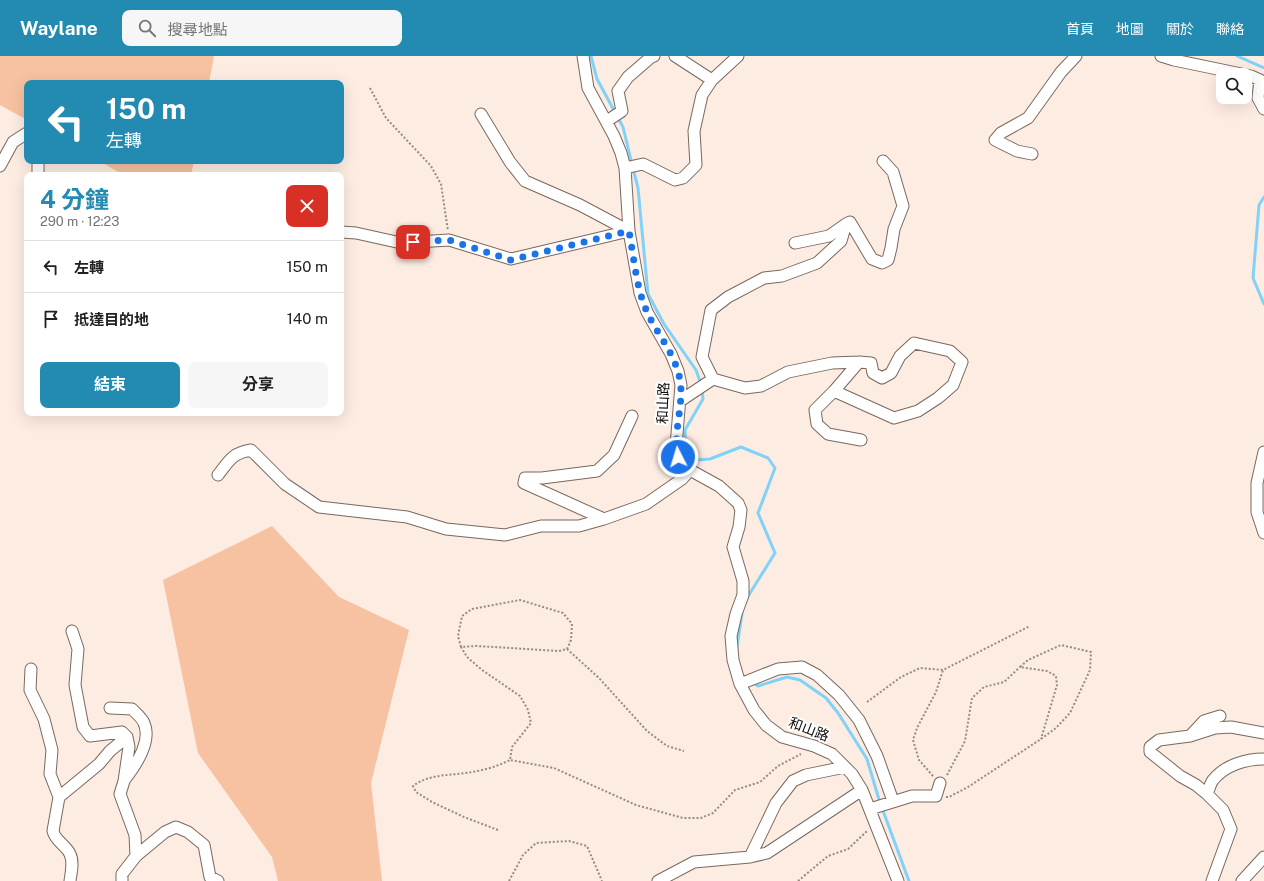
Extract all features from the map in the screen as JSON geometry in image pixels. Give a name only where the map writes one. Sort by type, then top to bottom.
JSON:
[{"type":"street","name":"和山路","points":[[583,56],[588,88],[607,121],[621,153],[625,168],[629,231],[640,293],[647,312],[678,371],[681,385],[676,446],[678,457],[690,470],[719,486],[738,503],[741,510],[739,527],[733,547],[743,581],[743,595],[736,614],[731,636],[733,660],[740,684],[754,710],[766,725],[782,737],[814,746],[832,754],[845,767],[862,790],[898,881]]},
{"type":"street","points":[[607,121],[622,111],[618,91],[628,77],[654,56]]},
{"type":"street","points":[[675,56],[712,80]]},
{"type":"street","points":[[625,168],[643,164],[675,180],[684,178],[696,165],[694,131],[702,94],[712,80],[738,56]]},
{"type":"street","points":[[1032,154],[1017,151],[995,140],[1001,132],[1028,118],[1061,72],[1076,56]]},
{"type":"street","points":[[1161,56],[1251,76],[1260,80],[1258,98],[1264,109]]},
{"type":"street","points":[[481,114],[510,162],[525,181],[580,205],[629,231]]},
{"type":"street","points":[[0,166],[13,142],[24,135]]},
{"type":"street","points":[[795,243],[829,236],[850,222],[872,259],[882,263],[888,260],[894,229],[902,206],[893,172],[883,162]]},
{"type":"street","points":[[834,390],[894,418],[918,411],[938,398],[953,385],[962,362],[950,351],[914,343],[900,356],[891,373],[882,378],[873,373],[871,363],[832,363],[788,372],[761,386],[745,388],[713,379],[702,357],[711,310],[728,297],[764,278],[782,276],[817,263],[841,241],[846,224]]},
{"type":"street","points":[[344,232],[356,233],[401,243],[449,240],[511,260],[629,231]]},
{"type":"street","points":[[859,362],[815,410],[817,424],[828,434],[861,440]]},
{"type":"street","points":[[680,401],[713,379]]},
{"type":"street","points":[[604,519],[524,483],[525,478],[542,478],[597,471],[614,455],[632,416]]},
{"type":"street","points":[[218,476],[231,457],[239,452],[251,450],[285,484],[319,507],[407,518],[446,528],[505,535],[541,526],[579,526],[604,519],[646,504],[682,479],[690,470]]},
{"type":"street","points":[[1264,452],[1257,483],[1257,512],[1264,533]]},
{"type":"street","points":[[72,631],[78,649],[75,685],[83,727],[90,736],[122,732],[127,737],[129,748],[124,781],[120,794],[134,835],[136,856]]},
{"type":"street","points":[[740,684],[778,668],[802,667],[817,676],[839,695],[859,720],[877,756],[893,801]]},
{"type":"street","points":[[31,669],[30,690],[44,718],[52,750],[50,774],[59,796],[53,831],[54,836],[70,854],[72,866],[70,881]]},
{"type":"street","points":[[110,708],[132,708],[144,721],[147,732],[142,753],[124,781]]},
{"type":"street","points":[[1190,736],[1204,721],[1220,716]]},
{"type":"street","points":[[1212,881],[1231,829],[1223,810],[1196,785],[1180,776],[1150,752],[1150,747],[1158,740],[1190,736],[1215,728],[1231,727],[1264,733]]},
{"type":"street","points":[[59,796],[99,764],[110,751],[127,737]]},
{"type":"street","points":[[1207,794],[1213,781],[1222,771],[1250,759],[1264,760]]},
{"type":"street","points":[[750,857],[776,803],[793,781],[806,775],[845,767]]},
{"type":"street","points":[[870,809],[912,796],[936,796],[940,783]]},
{"type":"street","points":[[658,881],[694,862],[750,857],[767,853],[862,790]]},
{"type":"street","points":[[122,881],[122,874],[136,856],[165,832],[176,827],[188,832],[204,845],[210,877],[218,881]]},
{"type":"street","points":[[1242,881],[1264,857]]},
{"type":"path","points":[[370,88],[386,118],[431,166],[441,184],[449,240]]},
{"type":"path","points":[[510,760],[512,747],[532,723],[528,710],[520,696],[482,670],[467,657],[461,647],[458,636],[462,616],[472,609],[520,600],[562,613],[572,624],[571,640],[567,649]]},
{"type":"path","points":[[867,702],[902,677],[920,668],[943,670],[1030,626]]},
{"type":"path","points":[[936,796],[949,797],[968,787],[1056,728],[1070,713],[1090,670],[1091,652],[1061,645],[1028,660],[1004,682],[984,687],[972,698],[965,741],[948,774],[940,783],[919,760],[913,740],[916,728],[936,692],[943,670]]},
{"type":"path","points":[[461,647],[477,646],[559,651],[567,649]]},
{"type":"path","points":[[567,649],[599,678],[647,731],[667,746],[684,751]]},
{"type":"path","points":[[1020,667],[1047,671],[1056,676],[1057,685],[1052,706],[1041,739]]},
{"type":"path","points":[[498,830],[464,817],[432,802],[416,792],[413,786],[420,780],[447,774],[472,772],[500,765],[510,760],[554,768],[636,805],[683,818],[701,818],[713,813],[735,790],[760,782],[778,766],[814,746]]},
{"type":"path","points":[[798,881],[828,856],[848,849],[875,824]]},
{"type":"path","points":[[509,881],[523,855],[536,843],[569,841],[587,846],[602,881]]},
{"type":"shaded area","points":[[0,56],[214,56],[210,80],[24,80],[24,118],[0,105]]},
{"type":"shaded area","points":[[104,164],[193,164],[192,172],[119,172]]},
{"type":"shaded area","points":[[272,526],[339,597],[409,630],[371,783],[382,881],[278,881],[272,857],[198,753],[163,580]]},
{"type":"waterway","points":[[591,56],[597,79],[623,127],[632,164]]},
{"type":"waterway","points":[[1237,56],[1264,68]]},
{"type":"waterway","points":[[633,169],[638,188],[648,294],[664,324],[696,370],[701,384]]},
{"type":"waterway","points":[[1264,197],[1259,205],[1253,278],[1264,304]]},
{"type":"waterway","points":[[702,389],[703,399],[685,430],[685,450],[696,460],[710,459],[741,447],[768,458],[775,468],[758,513],[775,553],[747,598]]},
{"type":"waterway","points":[[737,647],[742,613]]},
{"type":"waterway","points":[[752,682],[758,686],[787,677],[800,680],[826,698],[838,713],[867,759],[880,803]]},
{"type":"waterway","points":[[882,808],[909,881]]},
{"type":"route","points":[[413,242],[449,240],[511,260],[629,231],[640,293],[647,312],[678,371],[681,385],[676,446],[678,457]]}]
